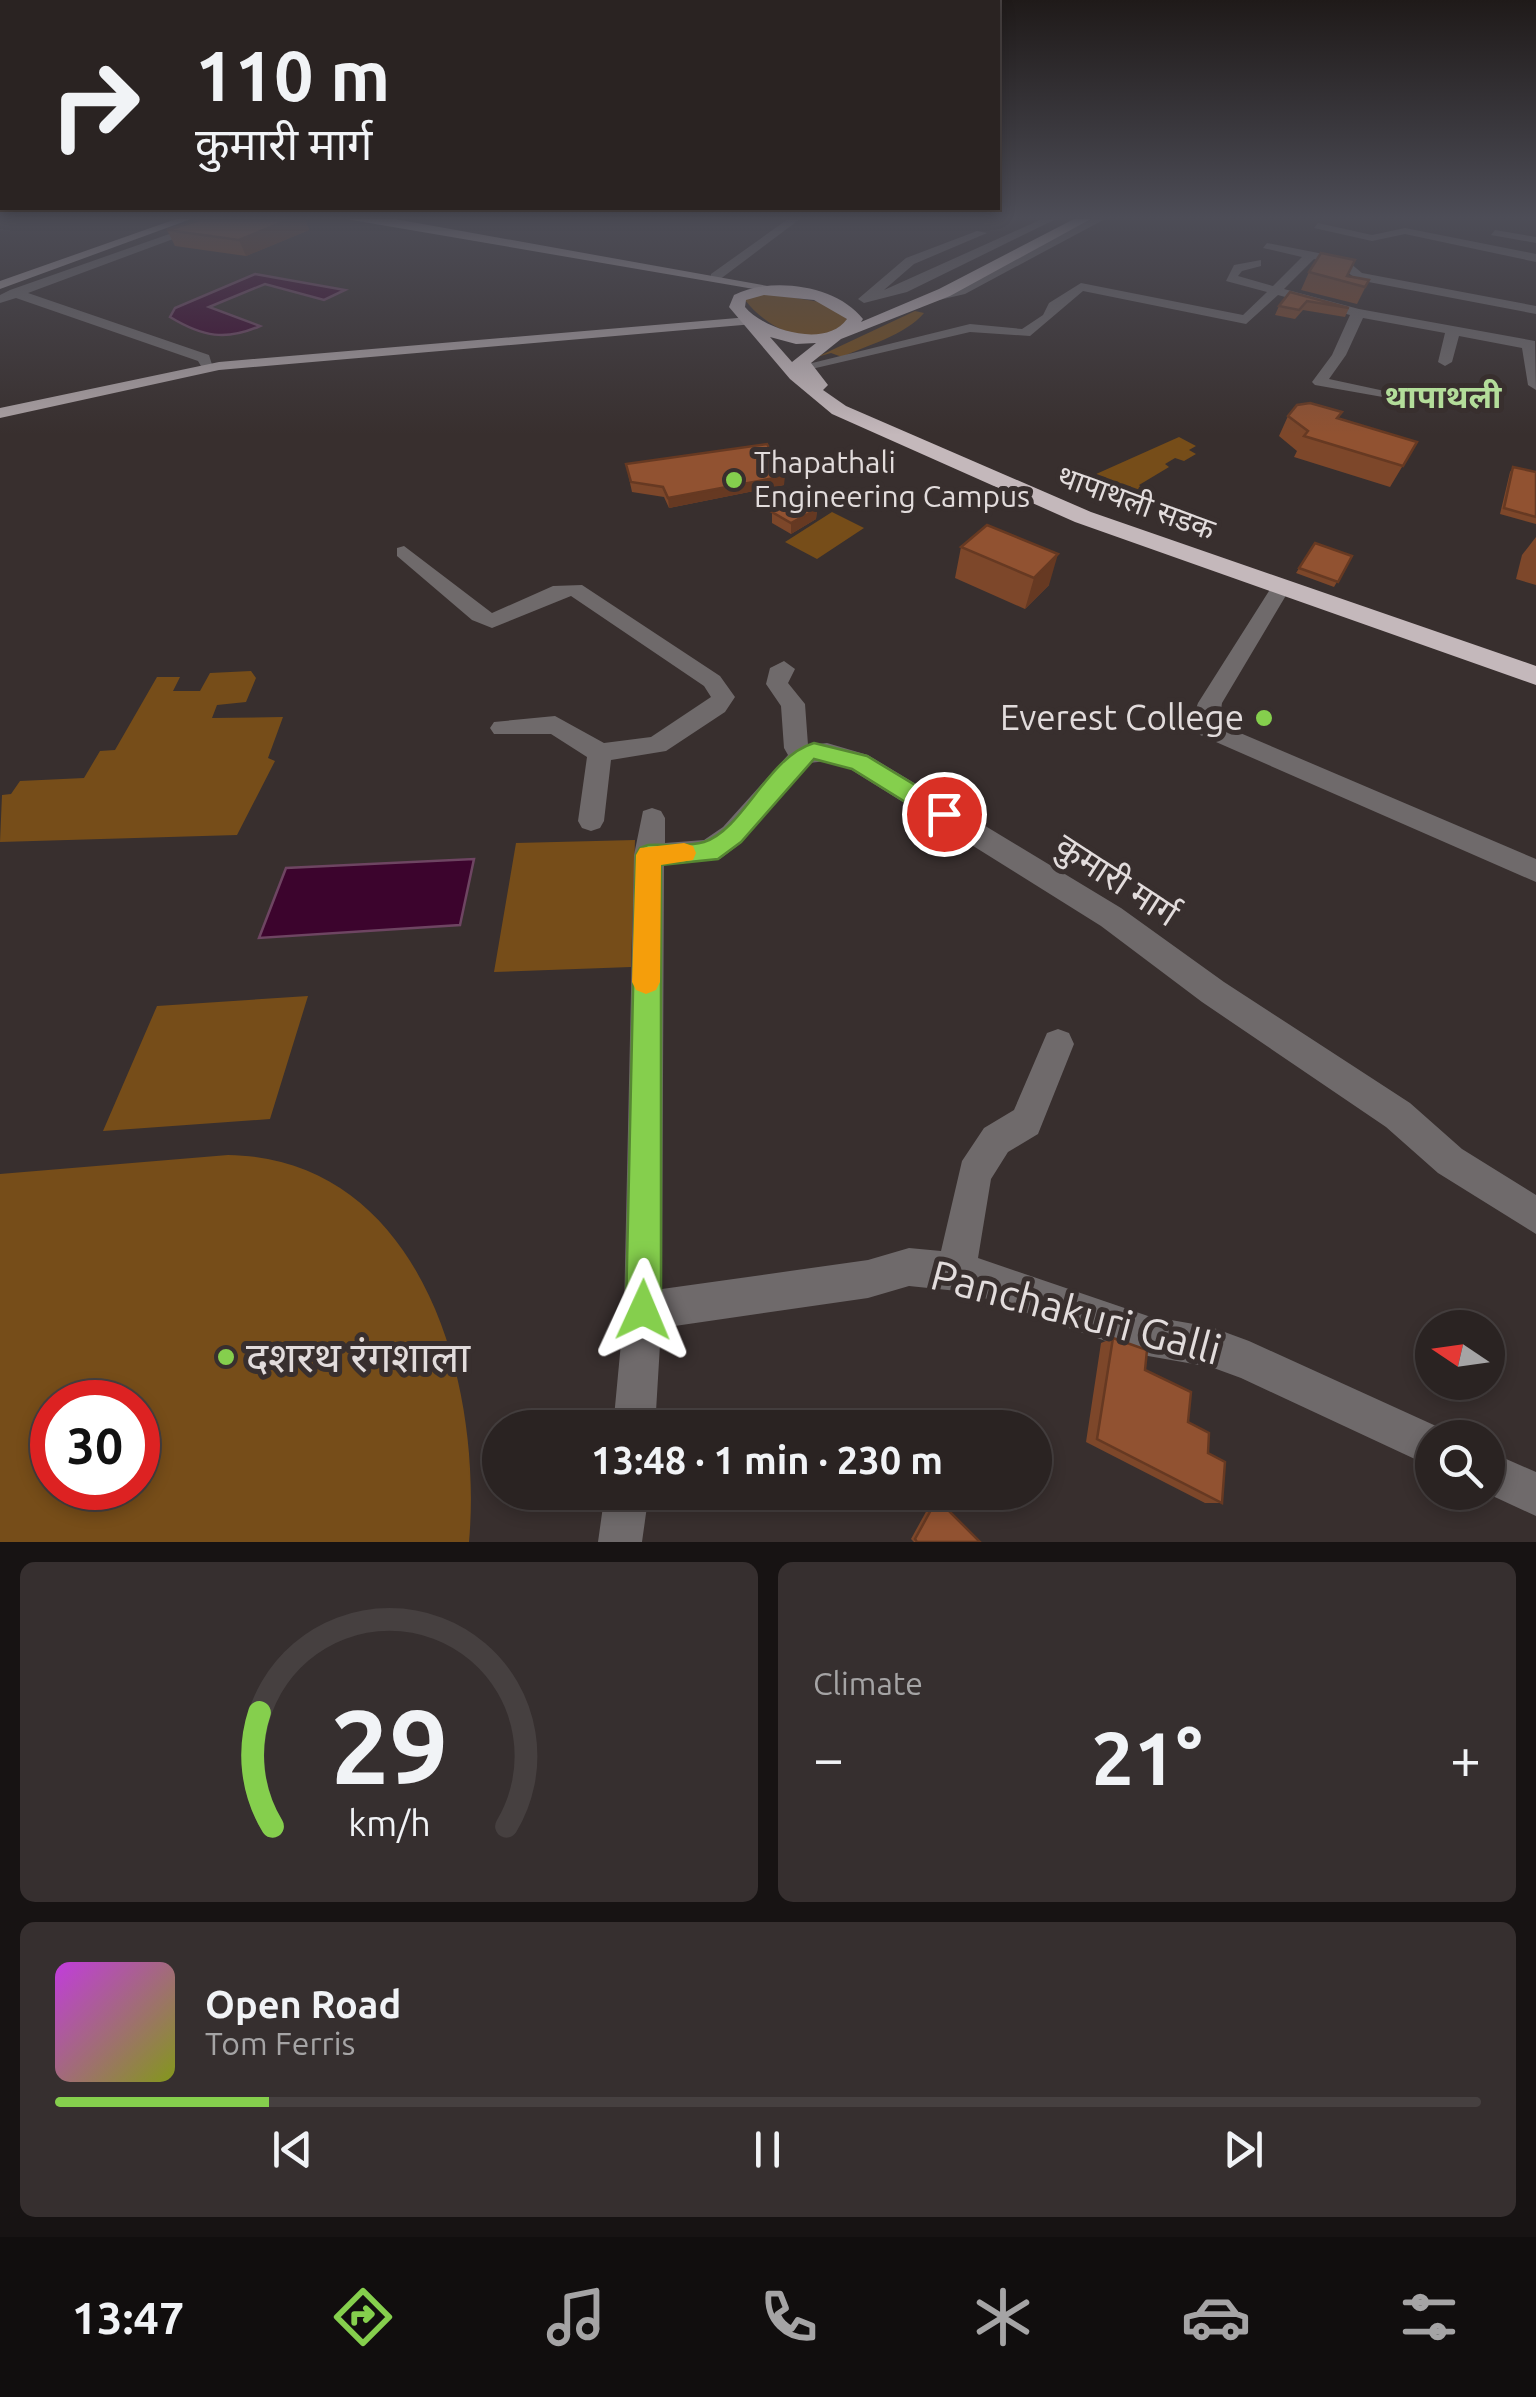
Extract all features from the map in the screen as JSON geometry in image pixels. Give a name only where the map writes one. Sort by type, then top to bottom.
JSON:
[{"type":"highway","points":[[809,294],[851,311],[855,322],[839,336],[790,338],[746,317],[739,298],[746,292],[809,294],[859,299],[896,298],[921,291]]},
{"type":"highway","points":[[803,367],[805,356],[839,336],[940,291]]},
{"type":"highway","name":"थापाथली सडक","points":[[746,317],[782,363],[819,398],[1019,492],[1536,676]]},
{"type":"highway","points":[[782,363],[786,355],[812,339]]},
{"type":"highway","name":"थापाथली सडक","points":[[803,367],[820,385],[859,411],[1082,508],[1536,663]]},
{"type":"main road","points":[[0,413],[214,367],[746,317],[729,291]]},
{"type":"main road","points":[[792,291],[809,294]]},
{"type":"street","points":[[859,299],[879,291]]},
{"type":"street","points":[[859,299],[890,291]]},
{"type":"street","points":[[930,296],[961,291]]},
{"type":"street","points":[[803,367],[970,328],[1024,332],[1049,317],[1054,306],[1075,291]]},
{"type":"street","points":[[1101,291],[1246,320],[1278,291]]},
{"type":"street","points":[[1286,291],[1358,313],[1533,345],[1528,351],[1536,386]]},
{"type":"street","points":[[1436,291],[1536,310]]},
{"type":"street","points":[[12,294],[204,358],[214,367]]},
{"type":"street","points":[[1358,313],[1339,356],[1322,374],[1320,382],[1389,396]]},
{"type":"street","points":[[1445,362],[1453,331]]},
{"type":"street","points":[[404,552],[479,615],[492,621],[560,590],[575,589],[712,681],[723,697],[716,706],[657,745],[600,752],[555,725],[502,728]]},
{"type":"street","points":[[1281,587],[1210,704],[1205,717],[1208,729],[1536,871]]},
{"type":"street","points":[[648,855],[710,852],[732,835],[802,755],[796,748],[793,704],[776,684],[784,669]]},
{"type":"street","points":[[591,821],[600,752]]},
{"type":"street","name":"कुमारी मार्ग","points":[[802,755],[827,752],[859,762],[1111,918],[1214,992],[1398,1114],[1450,1161],[1536,1216]]},
{"type":"street","points":[[635,1410],[643,1310],[648,855],[652,818]]},
{"type":"street","points":[[956,1274],[974,1173],[996,1140],[1026,1122],[1058,1044]]},
{"type":"street","name":"Panchakuri Galli","points":[[643,1310],[868,1278],[908,1267],[966,1273],[1148,1336],[1211,1347],[1415,1438]]},
{"type":"street","points":[[1505,1480],[1536,1494]]},
{"type":"street","points":[[620,1542],[624,1510]]},
{"type":"shaded area","points":[[215,291],[248,291],[209,307],[260,326],[236,334],[204,333],[170,317],[175,308]]},
{"type":"shaded area","points":[[291,291],[343,291],[324,300]]},
{"type":"shaded area","points":[[759,292],[820,302],[847,318],[846,322],[820,335],[792,334],[766,320],[745,300]]},
{"type":"shaded area","points":[[915,311],[924,313],[907,328],[885,339],[842,357],[831,353],[817,357]]},
{"type":"shaded area","points":[[1179,437],[1196,446],[1189,450],[1196,454],[1184,461],[1175,458],[1165,464],[1169,467],[1139,485],[1157,503],[1145,520],[1130,515],[1132,510],[1083,493],[1087,488],[1076,483]]},
{"type":"shaded area","points":[[832,512],[864,528],[817,559],[785,542]]},
{"type":"shaded area","points":[[251,671],[256,678],[246,702],[217,705],[212,718],[283,717],[268,758],[275,761],[237,835],[0,842],[2,795],[11,794],[20,781],[84,778],[100,751],[115,750],[157,677],[180,677],[173,691],[200,691],[210,673]]},
{"type":"shaded area","points":[[635,840],[631,967],[494,972],[516,843]]},
{"type":"shaded area","points":[[474,859],[460,925],[259,938],[286,868]]},
{"type":"shaded area","points":[[308,996],[270,1119],[103,1131],[157,1006]]},
{"type":"shaded area","name":"दशरथ रंगशाला","points":[[228,1155],[295,1166],[349,1195],[393,1237],[426,1290],[450,1351],[465,1415],[471,1480],[469,1542],[0,1542],[0,1174]]},
{"type":"building","points":[[1290,292],[1349,308],[1307,301],[1299,310],[1279,306]]},
{"type":"building","points":[[1310,403],[1342,412],[1337,418],[1417,442],[1403,466],[1304,436],[1308,431],[1288,416],[1297,405]]},
{"type":"building","points":[[767,444],[785,476],[668,498],[663,487],[631,482],[626,464]]},
{"type":"building","points":[[1513,467],[1536,472],[1536,517],[1504,508]]},
{"type":"building","points":[[799,498],[817,509],[791,523],[772,512]]},
{"type":"building","points":[[987,525],[1058,554],[1034,578],[961,547]]},
{"type":"building","points":[[1315,543],[1352,556],[1338,582],[1299,568]]},
{"type":"building","points":[[1113,1338],[1147,1350],[1145,1370],[1191,1392],[1188,1422],[1209,1433],[1208,1453],[1225,1462],[1222,1503],[1097,1439]]},
{"type":"building","points":[[931,1510],[948,1510],[980,1542],[917,1542],[915,1539]]},
{"type":"slow traffic","points":[[646,982],[648,855],[684,853]]},
{"type":"place","name":"Thapathali Engineering Campus","points":[[734,480]]},
{"type":"place","name":"Everest College","points":[[1264,718]]},
{"type":"place","name":"दशरथ रंगशाला","points":[[226,1357]]},
{"type":"district","name":"थापाथली","points":[[1443,397]]},
{"type":"route","points":[[643,1310],[648,855],[710,852],[732,835],[802,755],[814,751],[859,762],[944,814]]}]
